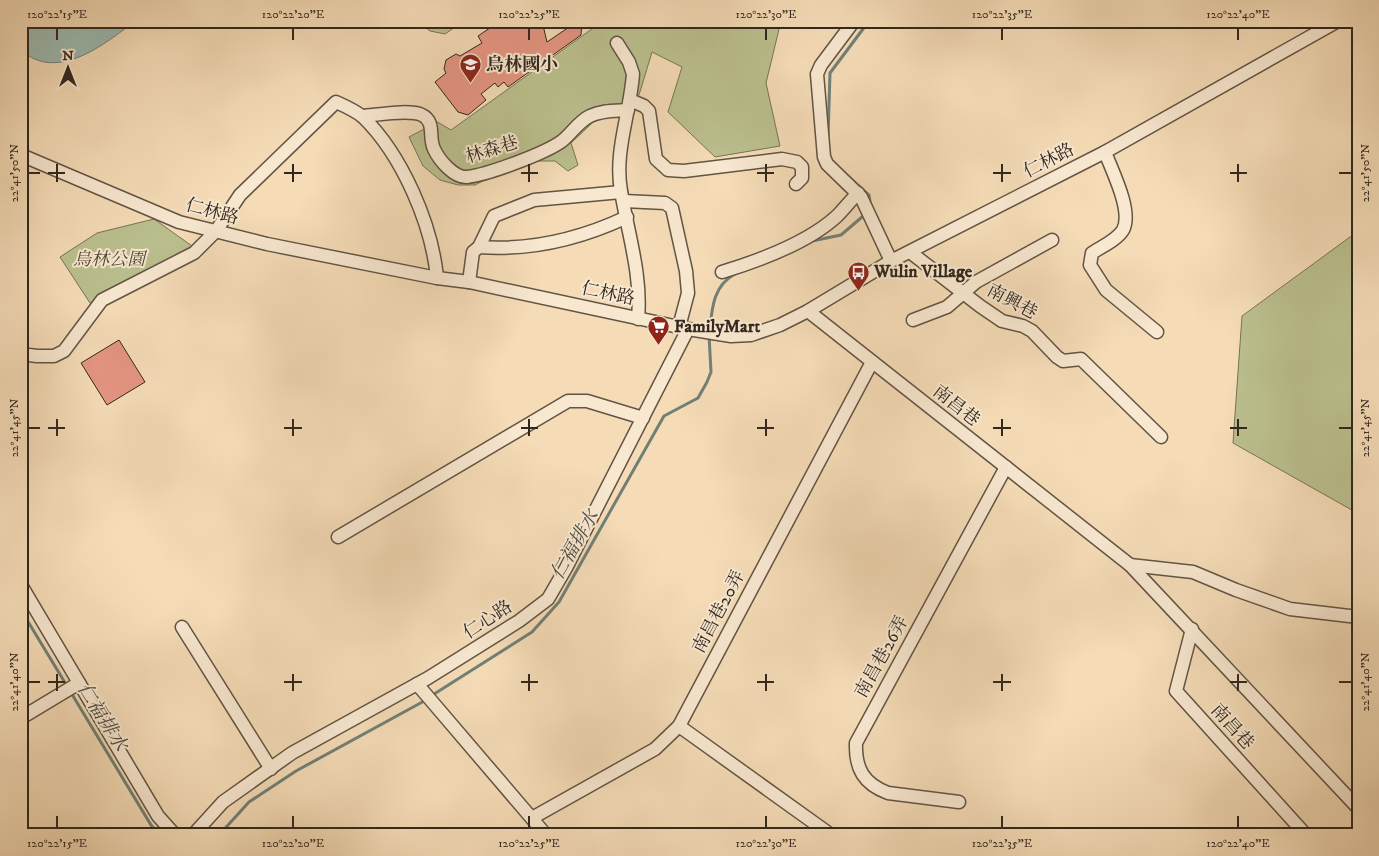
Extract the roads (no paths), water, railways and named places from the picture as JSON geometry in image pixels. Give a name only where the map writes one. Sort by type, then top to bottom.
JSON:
[{"type":"street","points":[[854,21],[821,65],[816,84],[824,158],[827,164],[858,193],[891,261]]},
{"type":"street","name":"仁林路","points":[[21,156],[179,222],[267,244],[437,278],[469,282],[689,329],[718,334],[751,335],[780,326],[891,261],[1105,152],[1338,21]]},
{"type":"street","points":[[617,43],[629,62],[632,74],[629,105],[620,152],[623,197],[640,293],[638,319]]},
{"type":"street","points":[[21,354],[54,356],[64,351],[102,300],[194,253],[216,231],[240,195],[336,102],[362,116],[398,160],[430,236],[435,256],[437,278]]},
{"type":"street","points":[[629,105],[644,106],[648,111],[656,159],[668,170],[684,171],[782,159],[797,162],[802,167],[802,178],[796,184]]},
{"type":"street","name":"林森巷","points":[[362,116],[412,113],[428,119],[432,126],[431,141],[434,149],[456,175],[465,177],[479,175],[544,151],[562,141],[591,116],[629,105]]},
{"type":"street","points":[[1105,152],[1124,205],[1124,223],[1123,230],[1115,238],[1092,253],[1090,264],[1106,290],[1157,332]]},
{"type":"street","points":[[722,272],[768,255],[807,236],[836,217],[858,193]]},
{"type":"street","points":[[469,282],[473,252],[479,247],[494,216],[534,200],[623,197],[665,203],[672,208],[686,271],[689,329]]},
{"type":"street","points":[[479,247],[505,249],[560,241],[596,231],[627,217]]},
{"type":"street","points":[[914,320],[947,306],[976,282],[1052,240]]},
{"type":"street","name":"南興巷","points":[[910,252],[1002,321],[1023,326],[1032,331],[1063,361],[1081,359],[1161,437]]},
{"type":"street","name":"南昌巷","points":[[808,311],[1130,565],[1358,808]]},
{"type":"street","name":"仁心路","points":[[193,835],[223,802],[292,753],[417,684],[519,622],[548,599],[566,568],[689,329]]},
{"type":"street","name":"南昌巷20弄","points":[[532,818],[655,749],[679,726],[872,362]]},
{"type":"street","points":[[338,537],[568,401],[587,401],[643,418]]},
{"type":"street","name":"南昌巷26弄","points":[[959,802],[888,793],[877,789],[865,780],[858,768],[856,743],[1006,467]]},
{"type":"street","points":[[1130,565],[1193,572],[1290,609],[1358,617]]},
{"type":"street","points":[[21,585],[72,687],[158,816],[175,835]]},
{"type":"street","points":[[182,627],[271,769]]},
{"type":"street","name":"南昌巷","points":[[1192,629],[1176,691],[1306,835]]},
{"type":"street","points":[[417,684],[545,834]]},
{"type":"street","points":[[21,718],[72,687]]},
{"type":"street","points":[[679,726],[831,835]]},
{"type":"water","points":[[21,21],[135,21],[95,49],[65,61],[50,63],[35,59],[21,50]]},
{"type":"waterway","name":"仁福排水","points":[[828,138],[830,73],[869,21]]},
{"type":"waterway","name":"仁福排水","points":[[850,178],[869,195],[870,202]]},
{"type":"waterway","name":"仁福排水","points":[[812,241],[841,235],[862,217]]},
{"type":"waterway","name":"仁福排水","points":[[710,328],[713,305],[718,290],[735,274]]},
{"type":"waterway","name":"仁福排水","points":[[431,696],[532,632],[559,602],[664,416],[698,398],[707,382],[711,372],[709,335]]},
{"type":"waterway","name":"仁福排水","points":[[21,614],[24,615],[67,686]]},
{"type":"waterway","name":"仁福排水","points":[[70,691],[151,825],[159,835]]},
{"type":"waterway","name":"仁福排水","points":[[219,835],[249,802],[296,771],[426,700]]},
{"type":"place","name":"烏林國小","points":[[470,84]]},
{"type":"place","name":"Wulin Village","points":[[858,291]]},
{"type":"place","name":"FamilyMart","points":[[658,346]]},
{"type":"park label","name":"烏林公園","points":[[109,260]]}]
